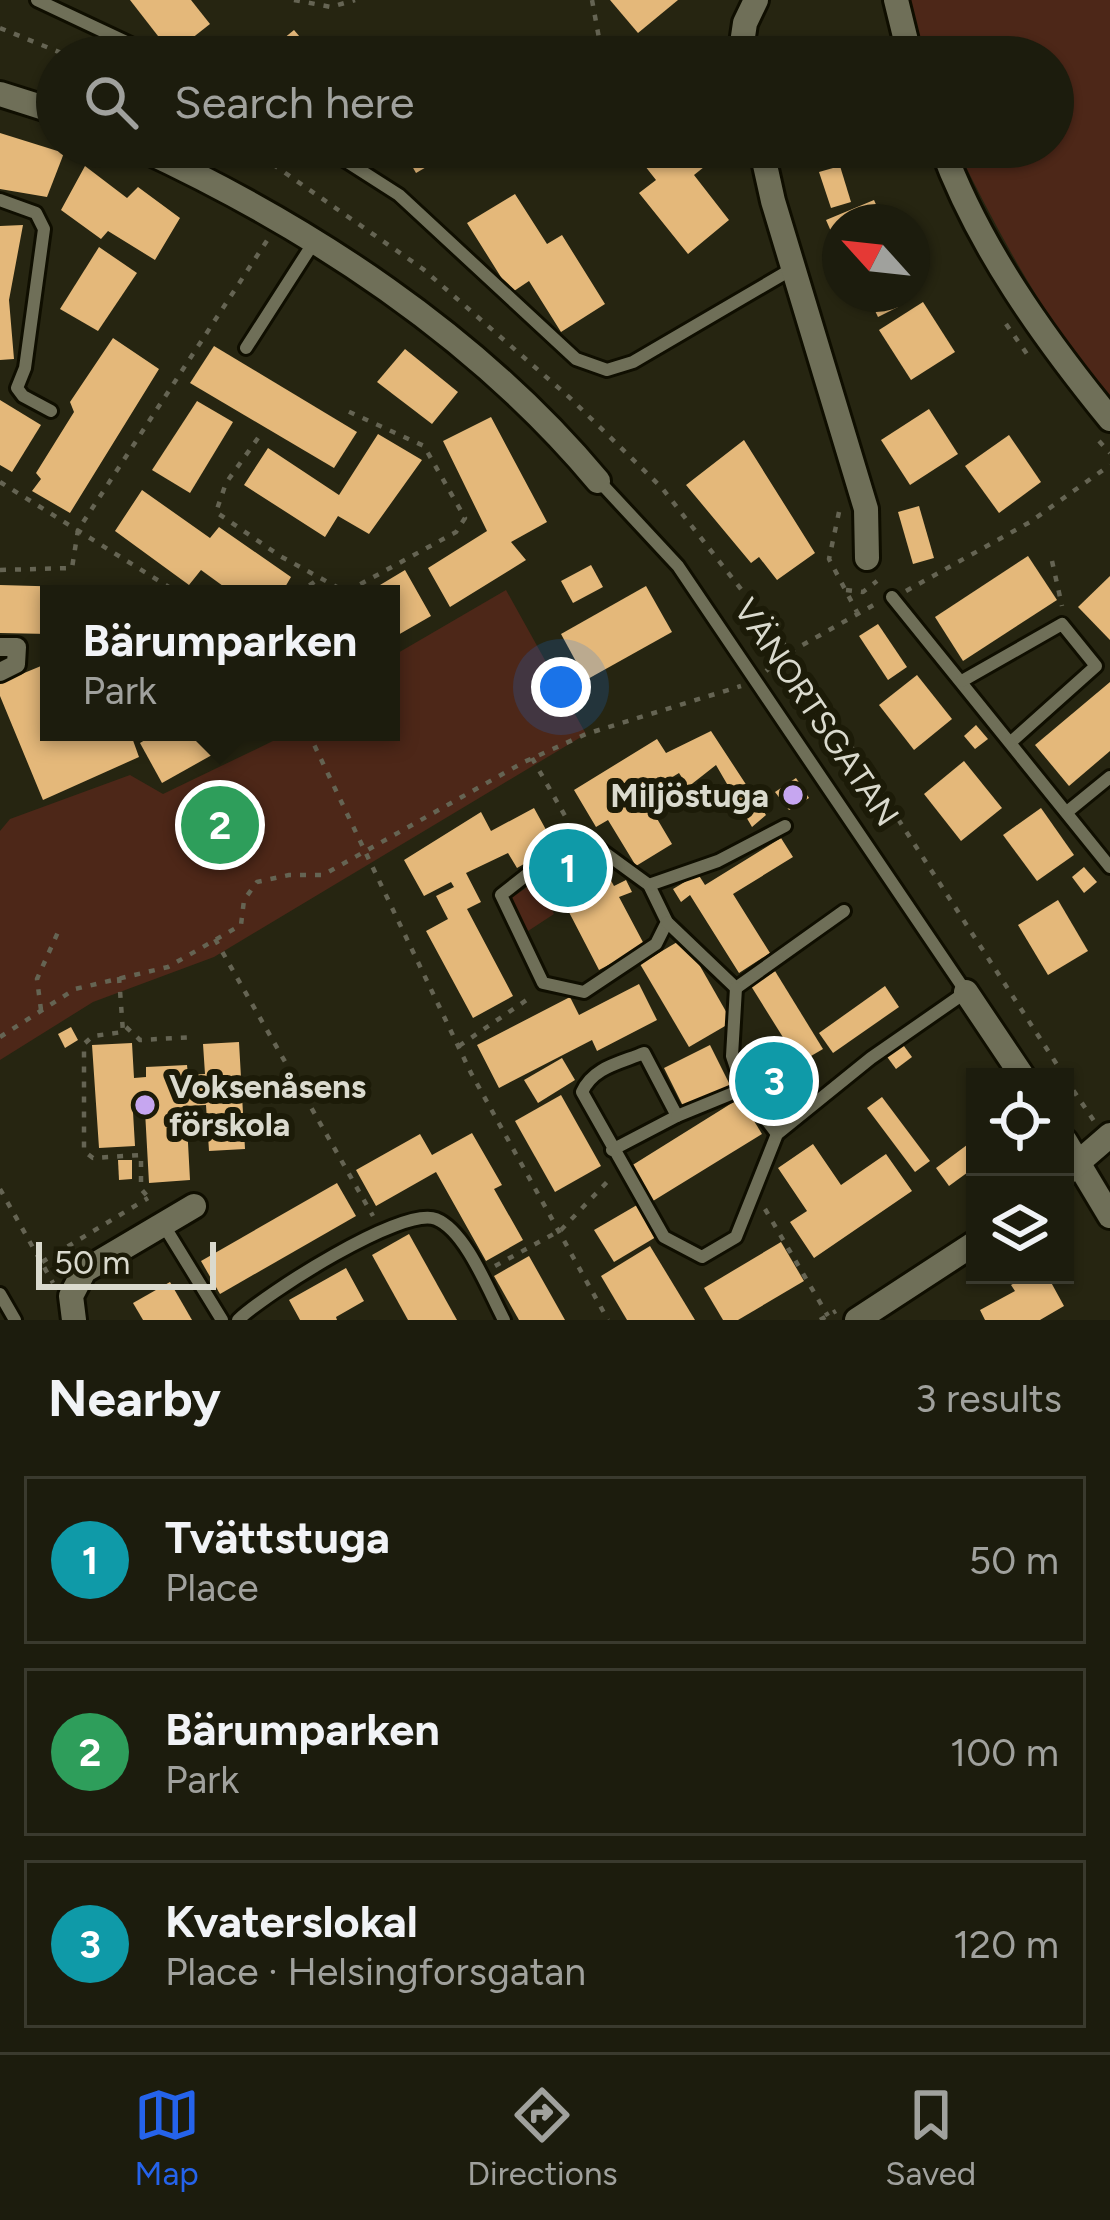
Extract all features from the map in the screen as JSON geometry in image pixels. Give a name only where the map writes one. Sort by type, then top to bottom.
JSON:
[{"type":"street","points":[[743,36],[756,0]]},
{"type":"street","points":[[896,0],[905,36]]},
{"type":"street","points":[[0,94],[36,105]]},
{"type":"street","points":[[183,168],[314,242],[465,348],[521,398],[598,481]]},
{"type":"street","points":[[767,168],[866,509],[867,558]]},
{"type":"street","points":[[953,168],[1014,287],[1061,359],[1110,419]]},
{"type":"street","points":[[0,647],[17,646],[16,664],[0,671]]},
{"type":"street","points":[[966,992],[1017,1068]]},
{"type":"street","points":[[1074,1157],[1108,1137]]},
{"type":"street","points":[[1074,1165],[1110,1216]]},
{"type":"street","points":[[74,1320],[71,1296],[85,1271],[194,1206]]},
{"type":"street","points":[[857,1320],[966,1249]]},
{"type":"lane","points":[[37,0],[113,36]]},
{"type":"lane","points":[[357,168],[399,195],[576,359],[607,370],[633,362],[793,268]]},
{"type":"lane","points":[[0,200],[37,213],[44,229],[25,368],[17,388],[51,411]]},
{"type":"lane","points":[[246,348],[314,242]]},
{"type":"lane","name":"VÄNORTSGATAN","points":[[598,481],[678,566],[966,992]]},
{"type":"lane","points":[[892,597],[1110,867]]},
{"type":"lane","points":[[962,681],[1062,624],[1096,666],[1011,742]]},
{"type":"lane","points":[[1067,812],[1110,777]]},
{"type":"lane","points":[[649,885],[718,861],[785,826]]},
{"type":"lane","points":[[667,922],[656,944],[584,992],[542,983],[501,896],[576,836],[649,885],[667,922],[736,988],[733,1056],[742,1089],[778,1134]]},
{"type":"lane","points":[[736,988],[844,911]]},
{"type":"lane","points":[[677,1116],[644,1053],[599,1071],[588,1078],[582,1092],[664,1237],[702,1257],[736,1237],[778,1134],[872,1058],[966,992]]},
{"type":"lane","points":[[612,1150],[742,1089]]},
{"type":"lane","points":[[238,1320],[273,1292],[410,1218],[435,1219],[459,1237],[504,1320]]},
{"type":"lane","points":[[163,1224],[222,1320]]},
{"type":"lane","points":[[0,1294],[15,1320]]},
{"type":"path","points":[[294,0],[327,7],[355,0]]},
{"type":"path","points":[[592,0],[599,36]]},
{"type":"path","points":[[0,28],[36,43]]},
{"type":"path","points":[[0,570],[72,568],[78,530],[271,234]]},
{"type":"path","points":[[345,410],[424,446],[465,518],[456,532],[359,585]]},
{"type":"path","points":[[258,438],[226,483],[216,512],[333,585]]},
{"type":"path","points":[[0,1037],[75,989],[168,967],[242,925],[244,900],[257,882],[323,875],[532,758],[586,734],[756,680],[790,652],[873,604],[1030,522],[1110,465]]},
{"type":"path","points":[[0,482],[166,585]]},
{"type":"path","points":[[1052,561],[1062,595],[1062,624]]},
{"type":"path","points":[[310,585],[320,578]]},
{"type":"path","points":[[312,741],[459,1046],[608,1320]]},
{"type":"path","points":[[532,758],[576,836]]},
{"type":"path","points":[[41,1010],[37,979],[58,932]]},
{"type":"path","points":[[215,939],[382,1231]]},
{"type":"path","points":[[119,977],[126,1028],[140,1040],[195,1037]]},
{"type":"path","points":[[459,1046],[530,999],[542,983]]},
{"type":"path","points":[[126,1028],[93,1036],[84,1044],[84,1151],[93,1158],[141,1155],[141,1189],[163,1224]]},
{"type":"path","points":[[1074,1090],[1108,1137]]},
{"type":"path","points":[[479,1274],[561,1230],[623,1166]]},
{"type":"path","points":[[753,1188],[828,1316]]},
{"type":"path","points":[[0,1189],[57,1289]]},
{"type":"path","points":[[42,1262],[148,1198]]},
{"type":"shaded area","points":[[908,0],[1110,0],[1110,397],[1025,277],[966,168],[1074,168],[1074,36],[918,36]]},
{"type":"shaded area","points":[[506,590],[586,734],[214,957],[93,1002],[0,1060],[0,831],[10,819],[130,775],[163,794],[273,741],[400,741],[400,652]]},
{"type":"shaded area","points":[[536,881],[554,914],[525,933],[507,901]]},
{"type":"building","points":[[130,0],[191,0],[210,24],[195,36],[158,36]]},
{"type":"building","points":[[610,0],[678,0],[638,33]]},
{"type":"building","points":[[0,133],[36,144],[36,168],[58,168],[47,197],[0,189]]},
{"type":"building","points":[[88,168],[127,198],[138,187],[180,218],[155,260],[108,231],[101,239],[61,210]]},
{"type":"building","points":[[647,168],[703,168],[694,175],[729,220],[688,254],[639,193],[656,180]]},
{"type":"building","points":[[841,168],[851,202],[830,204],[819,172]]},
{"type":"building","points":[[515,194],[547,244],[562,235],[605,304],[561,332],[529,281],[511,293],[467,223]]},
{"type":"building","points":[[23,225],[9,300],[14,359],[0,360],[0,226]]},
{"type":"building","points":[[99,247],[137,273],[98,331],[60,309]]},
{"type":"building","points":[[907,312],[929,312],[955,352],[911,380],[879,330]]},
{"type":"building","points":[[113,338],[159,369],[70,513],[32,491],[41,479],[36,473],[74,412],[70,402]]},
{"type":"building","points":[[214,346],[357,432],[334,468],[190,383]]},
{"type":"building","points":[[405,349],[458,392],[432,424],[377,382]]},
{"type":"building","points":[[0,400],[41,425],[12,472],[0,465]]},
{"type":"building","points":[[197,401],[233,422],[190,493],[152,470]]},
{"type":"building","points":[[929,409],[958,454],[910,485],[881,440]]},
{"type":"building","points":[[491,417],[547,522],[511,542],[526,560],[450,607],[428,568],[487,531],[443,441]]},
{"type":"building","points":[[378,434],[422,460],[369,534],[338,516],[325,537],[244,485],[268,448],[339,495]]},
{"type":"building","points":[[1009,435],[1041,482],[999,513],[965,466]]},
{"type":"building","points":[[744,440],[815,553],[777,580],[759,557],[751,563],[686,485]]},
{"type":"building","points":[[142,490],[210,538],[219,527],[291,577],[286,585],[222,585],[201,570],[189,585],[115,531]]},
{"type":"building","points":[[919,506],[934,558],[913,564],[898,512]]},
{"type":"building","points":[[1028,556],[1057,600],[963,661],[935,617]]},
{"type":"building","points":[[591,565],[603,587],[573,603],[561,581]]},
{"type":"building","points":[[405,570],[431,616],[400,634],[400,585],[380,585]]},
{"type":"building","points":[[1110,576],[1110,640],[1078,607]]},
{"type":"building","points":[[0,585],[40,586],[40,634],[0,633]]},
{"type":"building","points":[[646,586],[672,632],[586,680],[561,634]]},
{"type":"building","points":[[878,624],[907,667],[888,680],[859,636]]},
{"type":"building","points":[[40,666],[40,741],[133,741],[139,757],[43,800],[0,696],[0,683]]},
{"type":"building","points":[[917,675],[952,719],[914,750],[879,705]]},
{"type":"building","points":[[1110,682],[1110,751],[1069,786],[1035,745]]},
{"type":"building","points":[[976,725],[988,739],[975,749],[964,736]]},
{"type":"building","points":[[711,731],[766,815],[752,827],[716,765],[688,787],[679,773],[643,795],[672,844],[636,866],[608,820],[596,827],[574,790],[657,739],[666,753]]},
{"type":"building","points":[[143,741],[237,741],[162,783],[140,743]]},
{"type":"building","points":[[964,761],[1002,808],[961,841],[924,794]]},
{"type":"building","name":"Miljöstuga","points":[[796,778],[809,798],[789,810],[775,792]]},
{"type":"building","points":[[534,808],[555,846],[517,868],[508,853],[466,873],[481,902],[467,909],[513,996],[473,1018],[426,931],[448,919],[436,896],[454,887],[451,882],[424,896],[404,860],[481,812],[491,831]]},
{"type":"building","points":[[1041,808],[1074,855],[1037,881],[1003,835]]},
{"type":"building","points":[[781,838],[793,857],[733,894],[770,953],[739,973],[690,895],[681,902],[673,889],[698,874],[705,885]]},
{"type":"building","points":[[585,844],[600,867],[551,893],[536,870]]},
{"type":"building","points":[[1084,867],[1097,882],[1084,893],[1072,877]]},
{"type":"building","points":[[604,868],[614,886],[626,880],[632,892],[619,897],[645,946],[599,970],[558,891]]},
{"type":"building","points":[[1058,900],[1088,951],[1048,975],[1018,925]]},
{"type":"building","points":[[684,938],[732,1022],[689,1047],[640,964]]},
{"type":"building","points":[[775,971],[823,1049],[799,1063],[751,986]]},
{"type":"building","points":[[639,984],[657,1020],[597,1051],[592,1040],[499,1088],[477,1045],[570,997],[579,1015]]},
{"type":"building","points":[[885,986],[899,1007],[833,1053],[819,1033]]},
{"type":"building","points":[[71,1027],[78,1040],[65,1048],[58,1034]]},
{"type":"building","name":"Voksenåsens förskola","points":[[239,1042],[245,1149],[209,1151],[206,1105],[186,1106],[190,1180],[149,1183],[145,1111],[133,1112],[135,1146],[99,1148],[92,1045],[132,1043],[134,1078],[146,1077],[146,1067],[187,1065],[188,1075],[205,1074],[203,1044]]},
{"type":"building","points":[[901,1042],[912,1057],[896,1069],[885,1054]]},
{"type":"building","points":[[710,1045],[730,1085],[684,1108],[664,1068]]},
{"type":"building","points":[[782,1051],[805,1084],[767,1111],[744,1078]]},
{"type":"building","points":[[562,1058],[575,1080],[538,1103],[524,1080]]},
{"type":"building","points":[[561,1095],[601,1166],[555,1192],[515,1121]]},
{"type":"building","points":[[882,1097],[930,1161],[915,1172],[867,1108]]},
{"type":"building","points":[[740,1098],[762,1134],[653,1201],[631,1166]]},
{"type":"building","points":[[472,1133],[502,1185],[494,1189],[523,1240],[486,1261],[436,1172],[376,1206],[356,1170],[420,1134],[432,1155]]},
{"type":"building","points":[[813,1144],[841,1185],[886,1154],[912,1191],[814,1258],[790,1222],[807,1211],[778,1168]]},
{"type":"building","points":[[966,1146],[966,1174],[949,1186],[936,1168]]},
{"type":"building","points":[[118,1160],[132,1160],[132,1179],[119,1180]]},
{"type":"building","points":[[337,1183],[356,1216],[220,1294],[201,1261]]},
{"type":"building","points":[[637,1205],[656,1237],[614,1262],[594,1230]]},
{"type":"building","points":[[409,1234],[457,1320],[408,1320],[372,1255]]},
{"type":"building","points":[[781,1242],[804,1281],[738,1320],[723,1320],[704,1288]]},
{"type":"building","points":[[650,1246],[695,1320],[627,1320],[601,1276]]},
{"type":"building","points":[[529,1256],[565,1320],[519,1320],[494,1276]]},
{"type":"building","points":[[346,1268],[364,1301],[337,1320],[300,1320],[289,1300]]},
{"type":"building","points":[[170,1282],[192,1320],[143,1320],[133,1303]]},
{"type":"building","points":[[1052,1284],[1064,1306],[1040,1320],[985,1320],[980,1310],[1015,1291],[1011,1285]]},
{"type":"place","name":"Miljöstuga","points":[[793,795]]},
{"type":"place","name":"Bärumparken","points":[[220,825]]},
{"type":"place","name":"Tvättstuga","points":[[568,868]]},
{"type":"place","name":"Kvaterslokal","points":[[774,1081]]},
{"type":"place","name":"Voksenåsens förskola","points":[[145,1105]]}]
